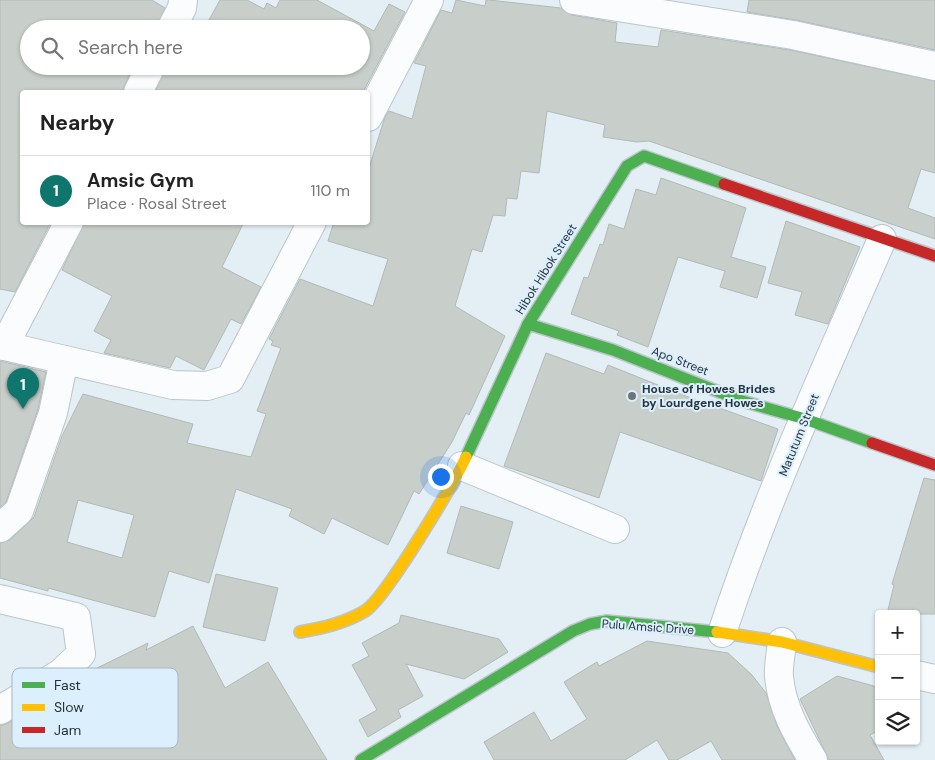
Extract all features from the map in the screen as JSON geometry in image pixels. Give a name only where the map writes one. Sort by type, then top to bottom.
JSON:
[{"type":"street","points":[[176,20],[182,8],[183,0]]},
{"type":"street","points":[[370,113],[428,0]]},
{"type":"street","points":[[574,0],[794,35],[935,66]]},
{"type":"street","points":[[139,90],[146,75]]},
{"type":"street","name":"Hibok Hibok Street","points":[[300,632],[332,628],[367,610],[389,584],[462,466],[528,324],[627,166],[644,156],[935,256]]},
{"type":"street","points":[[67,225],[2,346],[173,385],[207,386],[230,379],[310,225]]},
{"type":"street","name":"Matutum Street","points":[[722,633],[733,599],[805,418],[882,239]]},
{"type":"street","name":"Apo Street","points":[[528,324],[613,350],[742,400],[805,418],[935,464]]},
{"type":"street","points":[[0,528],[19,511],[53,413],[64,360]]},
{"type":"street","points":[[462,466],[614,529]]},
{"type":"street","points":[[0,599],[76,617],[81,654],[65,668]]},
{"type":"street","name":"Pulu Amsic Drive","points":[[361,760],[573,631],[590,624],[607,622],[722,633],[782,642],[875,666]]},
{"type":"street","points":[[782,642],[779,676],[784,699],[793,726],[813,760]]},
{"type":"street","points":[[920,677],[935,679]]},
{"type":"street","points":[[0,710],[12,703]]},
{"type":"building","points":[[0,0],[152,0],[165,8],[160,20],[20,20],[20,75],[129,75],[123,90],[20,90],[20,225],[49,225],[15,292],[0,289]]},
{"type":"building","points":[[220,0],[247,0],[264,9],[267,3],[276,8],[280,0],[317,0],[354,20],[209,20]]},
{"type":"building","points":[[456,0],[485,6],[486,0],[489,0],[561,8],[572,15],[617,23],[615,42],[658,47],[661,30],[790,50],[935,81],[935,173],[921,169],[908,208],[935,218],[935,239],[649,141],[637,142],[603,137],[605,125],[547,111],[539,173],[521,171],[517,199],[507,198],[505,216],[493,215],[482,252],[472,249],[455,306],[505,336],[469,415],[466,413],[452,442],[419,494],[414,491],[388,545],[332,518],[324,534],[289,516],[292,509],[236,489],[209,583],[169,571],[155,617],[48,588],[48,591],[0,578],[0,543],[10,540],[34,517],[62,436],[83,394],[193,424],[187,443],[251,457],[266,414],[257,411],[281,348],[271,345],[273,341],[269,339],[300,279],[373,306],[388,259],[328,241],[333,225],[370,225],[370,165],[385,117],[389,111],[412,119],[426,66],[414,63],[441,10],[452,13]],"holes":[[[78,500],[134,515],[122,558],[67,542]]]},
{"type":"building","points":[[749,0],[935,0],[935,50],[796,20],[747,12]]},
{"type":"building","points":[[389,4],[405,12],[364,90],[156,90],[162,75],[370,75],[370,29],[374,31]]},
{"type":"building","points":[[661,178],[746,208],[731,257],[766,267],[757,298],[720,287],[725,271],[678,257],[648,347],[617,335],[619,331],[571,314],[584,277],[588,278],[600,244],[603,245],[609,224],[624,229],[636,189],[656,195]]},
{"type":"building","points":[[786,221],[860,247],[828,324],[795,315],[802,292],[768,283]]},
{"type":"building","points":[[83,225],[243,225],[222,267],[261,287],[241,324],[231,319],[204,370],[176,356],[170,368],[104,353],[111,340],[94,331],[112,296],[62,270]]},
{"type":"building","points":[[546,353],[604,374],[608,365],[658,386],[778,429],[761,481],[620,432],[599,498],[504,466]]},
{"type":"building","points":[[0,361],[46,372],[38,409],[6,502],[0,507]]},
{"type":"building","points":[[924,478],[935,480],[935,614],[920,614],[920,610],[888,610],[894,585],[892,584]]},
{"type":"building","points":[[461,506],[513,522],[499,569],[447,553]]},
{"type":"building","points":[[216,574],[278,588],[265,641],[203,627]]},
{"type":"building","points":[[401,615],[499,639],[508,652],[464,679],[406,664],[423,696],[398,710],[401,717],[368,737],[359,720],[377,710],[352,665],[369,656],[362,643],[399,623]]},
{"type":"building","points":[[193,626],[225,688],[268,662],[327,760],[0,760],[0,726],[12,721],[12,748],[178,748],[178,668],[97,668],[148,643],[146,650]]},
{"type":"building","points":[[647,641],[728,653],[752,675],[766,693],[777,726],[795,760],[722,760],[711,741],[677,760],[669,760],[657,740],[625,760],[494,760],[484,742],[534,712],[551,741],[587,719],[564,682],[597,662],[599,666]]},
{"type":"building","points":[[837,676],[874,686],[875,732],[870,735],[884,760],[829,760],[800,699]]},
{"type":"traffic: fast","points":[[466,457],[528,324],[627,166],[644,156],[724,184]]},
{"type":"traffic: fast","points":[[528,324],[613,350],[742,401],[805,419],[872,443]]},
{"type":"traffic: fast","points":[[361,760],[573,631],[590,624],[607,621],[717,632]]},
{"type":"traffic: slow","points":[[300,632],[350,619],[365,611],[375,602],[403,564],[466,457]]},
{"type":"traffic: slow","points":[[717,632],[782,642],[875,666]]},
{"type":"traffic: jam","points":[[724,184],[935,256]]},
{"type":"traffic: jam","points":[[872,443],[935,465]]},
{"type":"place","name":"House of Howes Brides by Lourdgene Howes","points":[[632,396]]},
{"type":"place","name":"Amsic Gym","points":[[23,409]]}]
